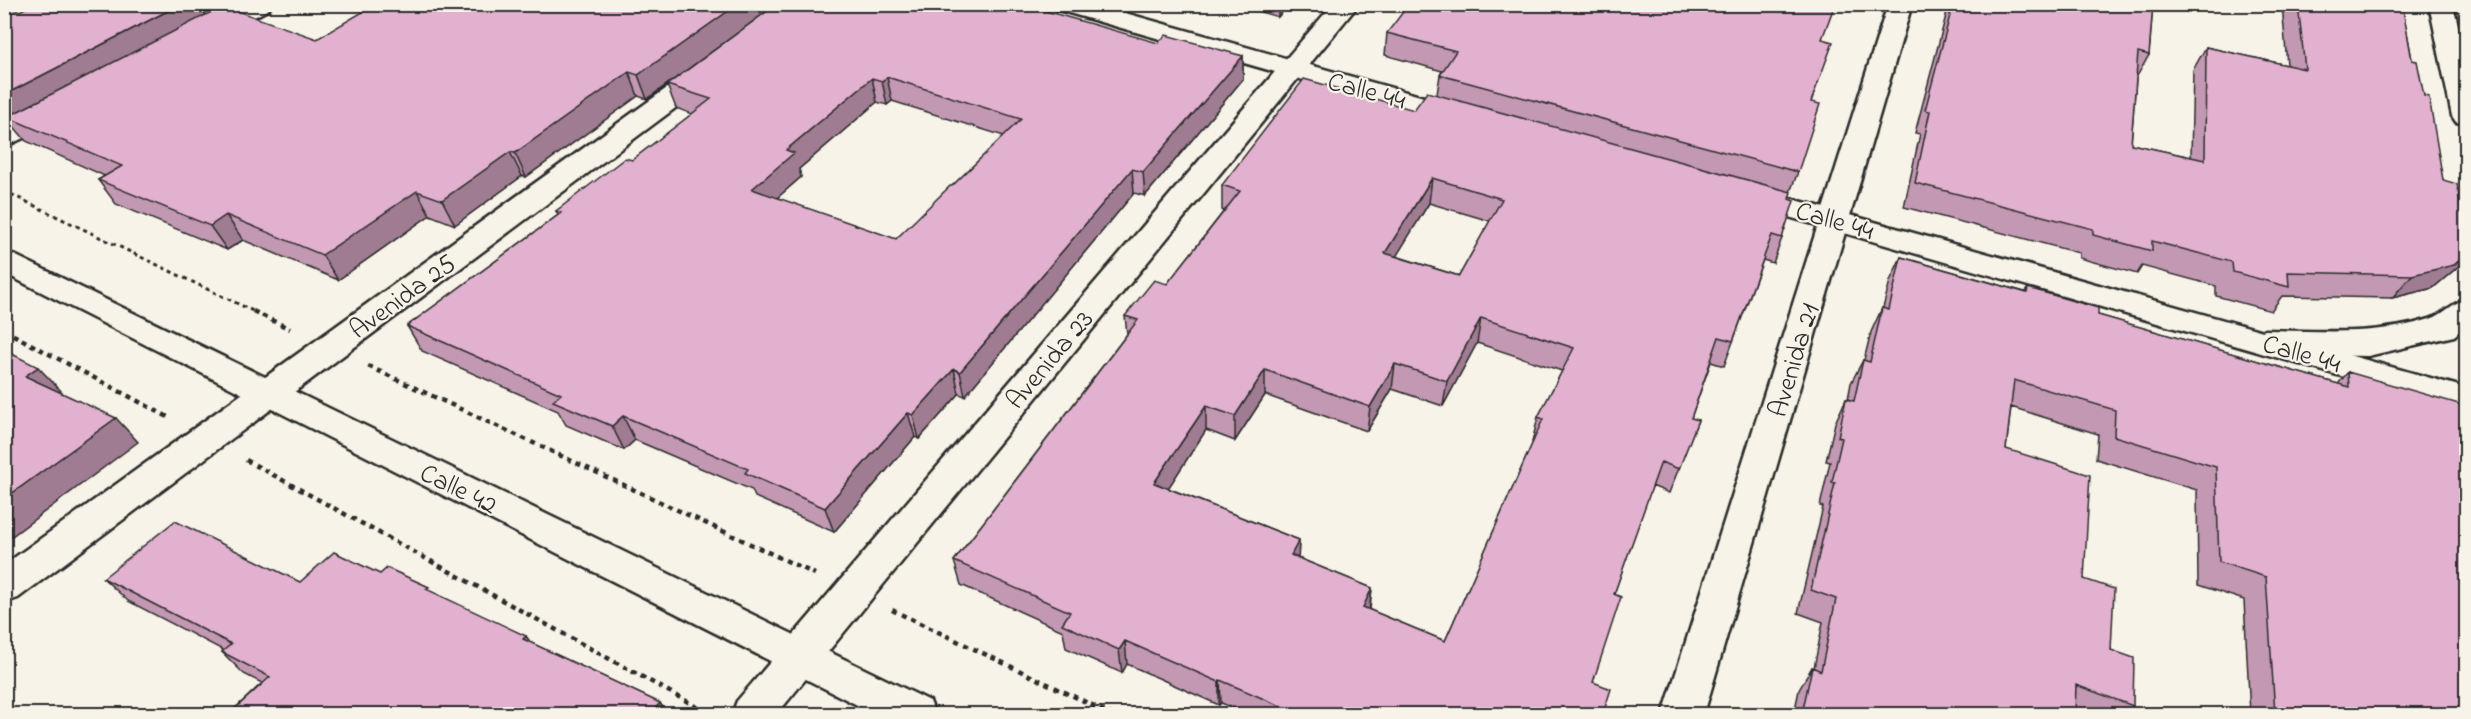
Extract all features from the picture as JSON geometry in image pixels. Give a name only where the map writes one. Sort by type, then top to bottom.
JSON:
[{"type":"street","points":[[178,48],[260,4]]},
{"type":"street","name":"Calle 44","points":[[1064,4],[1484,123]]},
{"type":"street","name":"Avenida 23","points":[[752,714],[1347,4]]},
{"type":"street","name":"Avenida 21","points":[[1683,714],[1836,220],[1900,4]]},
{"type":"street","points":[[2441,4],[2466,116]]},
{"type":"street","name":"Avenida 25","points":[[4,587],[732,54]]},
{"type":"street","points":[[4,139],[76,102]]},
{"type":"street","name":"Calle 44","points":[[1723,189],[2466,400]]},
{"type":"street","name":"Calle 42","points":[[4,260],[268,394],[915,714]]},
{"type":"street","points":[[2265,342],[2368,344],[2443,328],[2466,310]]},
{"type":"path","points":[[4,191],[330,348],[1111,714]]},
{"type":"path","points":[[4,330],[710,714]]},
{"type":"building","points":[[32,4],[181,4],[4,95],[4,8],[20,11]]},
{"type":"building","points":[[376,4],[738,4],[638,75],[629,72],[515,153],[510,152],[442,200],[417,191],[322,255],[226,215],[210,226],[98,180],[122,166],[7,117],[223,6],[317,39]]},
{"type":"building","points":[[777,4],[1021,4],[1158,43],[1166,35],[1243,56],[1143,172],[1132,169],[960,372],[954,369],[913,415],[908,413],[825,508],[745,473],[748,469],[623,416],[612,426],[553,401],[561,394],[407,326],[561,213],[556,211],[625,158],[632,160],[711,99],[667,85]],"holes":[[[887,77],[1021,119],[896,239],[752,189],[794,153],[786,150],[872,78],[882,81]]]},
{"type":"building","points":[[1409,4],[1835,4],[1822,39],[1833,42],[1811,102],[1820,104],[1798,172],[1440,75],[1456,51],[1387,33]]},
{"type":"building","points":[[1953,4],[2153,4],[2149,55],[2138,52],[2131,144],[2205,160],[2206,47],[2305,69],[2298,4],[2402,4],[2412,60],[2417,61],[2424,96],[2429,97],[2443,180],[2457,184],[2463,218],[2466,219],[2466,254],[2454,265],[2412,275],[2288,272],[2289,287],[2233,272],[2232,262],[2152,241],[2152,251],[2093,235],[2093,229],[1915,183],[1930,111],[1925,110]]},
{"type":"building","points":[[1304,79],[1414,110],[1427,92],[1791,192],[1789,199],[1794,201],[1782,238],[1772,235],[1733,341],[1719,337],[1691,418],[1698,420],[1679,469],[1661,462],[1614,594],[1621,597],[1593,682],[1611,689],[1603,714],[1299,714],[1125,641],[1119,650],[1062,624],[1070,612],[954,561],[1138,320],[1125,316],[1154,280],[1167,284],[1240,191],[1222,185]],"holes":[[[1432,178],[1502,199],[1459,276],[1385,253]],[[1481,318],[1574,348],[1538,417],[1543,419],[1445,641],[1363,607],[1372,588],[1291,555],[1299,540],[1154,483],[1206,406],[1235,416],[1265,370],[1370,407],[1395,364],[1447,381]]]},
{"type":"building","points":[[1901,257],[2027,293],[2028,288],[2098,308],[2098,315],[2349,387],[2348,372],[2466,406],[2466,714],[2275,714],[2266,577],[2219,562],[2216,467],[2114,436],[2115,410],[2014,380],[2006,449],[2090,475],[2084,579],[2114,589],[2111,650],[2134,658],[2133,706],[2076,685],[2075,714],[1802,714],[1812,667],[1821,671],[1836,599],[1811,590],[1835,483],[1832,482],[1842,438],[1838,437],[1846,399],[1854,401],[1863,360],[1870,362],[1882,308],[1889,310]]},
{"type":"building","points":[[4,350],[38,367],[25,376],[116,418],[4,499]]},
{"type":"building","points":[[175,521],[300,582],[334,552],[380,574],[387,568],[526,636],[523,639],[660,703],[650,714],[229,714],[270,677],[222,652],[231,644],[103,578]]}]
